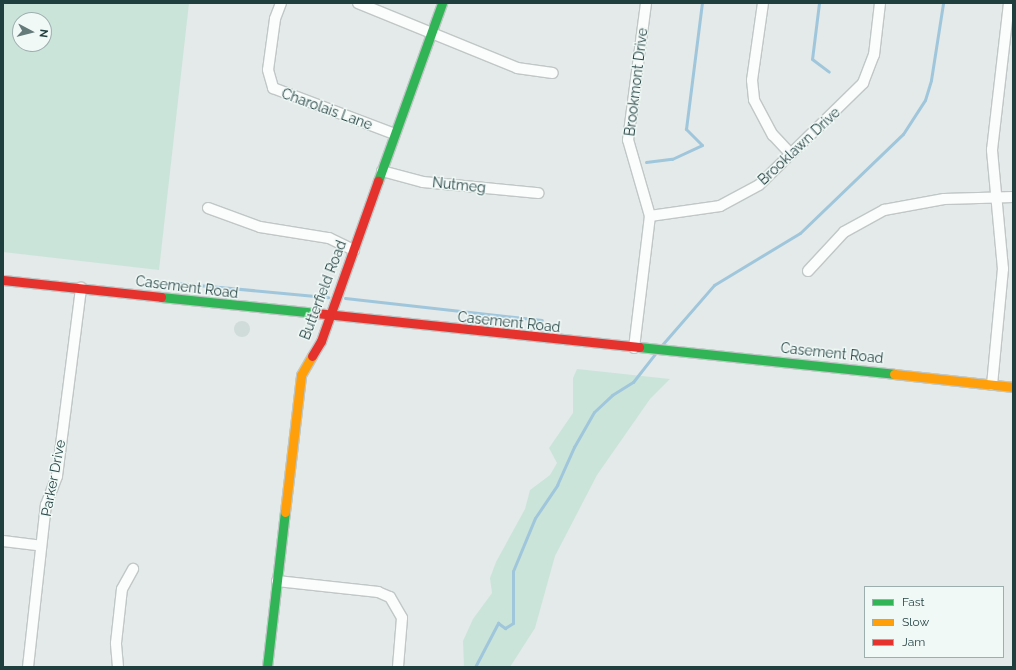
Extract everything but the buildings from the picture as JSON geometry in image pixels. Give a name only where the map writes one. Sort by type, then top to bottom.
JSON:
[{"type":"street","name":"Charolais Lane","points":[[281,3],[275,18],[268,70],[273,88],[395,134]]},
{"type":"street","points":[[358,3],[432,31],[446,41],[516,68],[553,73]]},
{"type":"street","name":"Butterfield Road","points":[[267,667],[301,375],[321,341],[442,3]]},
{"type":"street","name":"Brookmont Drive","points":[[634,348],[650,216],[628,140],[646,3]]},
{"type":"street","points":[[762,3],[752,80],[754,100],[773,135],[790,153]]},
{"type":"street","name":"Brooklawn Drive","points":[[650,216],[720,206],[759,185],[863,83],[874,55],[880,3]]},
{"type":"street","points":[[992,385],[1003,269],[992,150],[1009,3]]},
{"type":"street","name":"Nutmeg","points":[[382,171],[423,182],[538,192]]},
{"type":"street","points":[[808,271],[844,232],[884,210],[917,202],[1013,197]]},
{"type":"street","points":[[208,208],[260,227],[329,238],[354,250]]},
{"type":"street","name":"Casement Road","points":[[3,280],[329,317],[1013,387]]},
{"type":"street","name":"Parker Drive","points":[[28,667],[46,506],[57,476],[81,288]]},
{"type":"street","points":[[3,541],[41,546]]},
{"type":"street","points":[[118,667],[116,643],[122,589],[133,569]]},
{"type":"street","points":[[277,581],[378,592],[390,597],[402,618],[398,667]]},
{"type":"shaded area","points":[[242,321],[249,326],[250,329],[245,336],[242,337],[235,332],[234,329],[239,322]]},
{"type":"green space","points":[[3,3],[189,3],[159,270],[3,252]]},
{"type":"green space","points":[[577,369],[670,379],[650,399],[597,475],[555,556],[535,628],[510,667],[464,667],[463,641],[473,619],[492,593],[490,578],[496,562],[525,509],[530,490],[550,475],[557,463],[549,448],[573,413],[573,378]]},
{"type":"waterway","points":[[646,162],[672,159],[702,145],[686,129],[702,3]]},
{"type":"waterway","points":[[819,3],[812,59],[829,72]]},
{"type":"waterway","points":[[661,346],[714,285],[800,233],[903,134],[925,100],[931,80],[943,3]]},
{"type":"waterway","points":[[176,283],[328,297]]},
{"type":"waterway","points":[[345,298],[542,320]]},
{"type":"waterway","points":[[475,667],[498,623],[505,628],[513,623],[513,571],[535,518],[557,485],[574,447],[594,412],[612,395],[633,382],[655,354]]},
{"type":"traffic: fast","points":[[378,181],[442,3]]},
{"type":"traffic: fast","points":[[161,297],[316,313]]},
{"type":"traffic: fast","points":[[639,347],[894,374]]},
{"type":"traffic: fast","points":[[267,667],[285,512]]},
{"type":"traffic: slow","points":[[285,512],[301,375],[312,356]]},
{"type":"traffic: slow","points":[[894,374],[1013,387]]},
{"type":"traffic: jam","points":[[312,356],[321,341],[378,181]]},
{"type":"traffic: jam","points":[[3,280],[161,297]]},
{"type":"traffic: jam","points":[[316,313],[639,347]]}]
